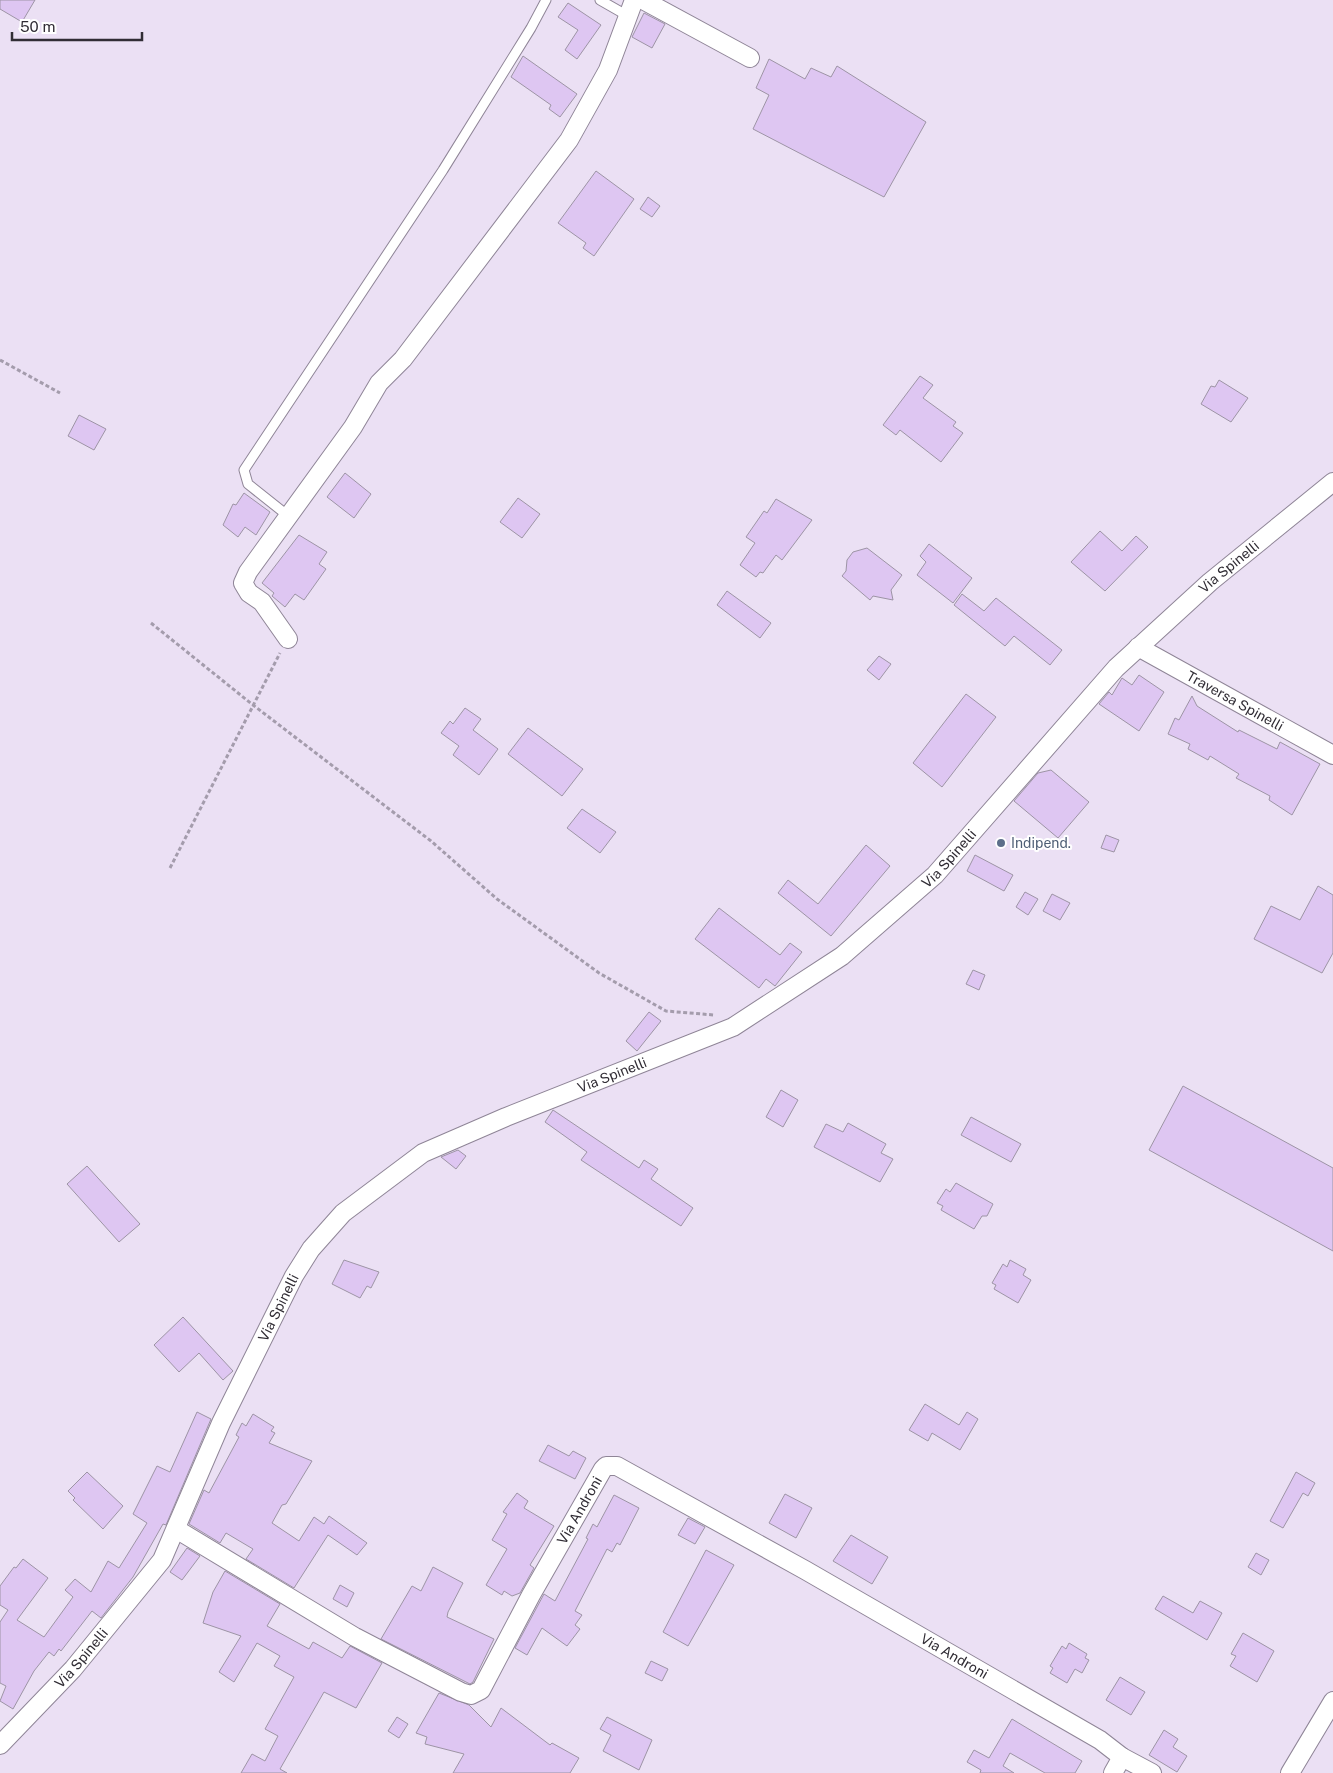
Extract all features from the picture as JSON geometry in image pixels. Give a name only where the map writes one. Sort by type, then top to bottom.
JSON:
[{"type":"street","points":[[642,0],[750,58]]},
{"type":"street","points":[[288,639],[262,602],[249,593],[243,583],[248,572],[287,515],[353,427],[379,383],[403,359],[569,140],[608,70],[631,8]]},
{"type":"street","name":"Via Spinelli","points":[[0,1745],[73,1669],[162,1560],[221,1423],[294,1276],[311,1249],[343,1212],[423,1153],[506,1117],[733,1026],[842,956],[935,875],[1116,668],[1210,582],[1333,482]]},
{"type":"street","name":"Traversa Spinelli","points":[[1138,647],[1333,755]]},
{"type":"street","name":"Via Androni","points":[[176,1529],[355,1637],[471,1695],[481,1690],[531,1595],[603,1469],[606,1466],[617,1466],[805,1570],[1100,1740],[1122,1757]]},
{"type":"street","points":[[1290,1773],[1333,1701]]},
{"type":"street","points":[[1113,1773],[1122,1757],[1152,1773]]},
{"type":"lane","points":[[287,515],[248,484],[244,470],[443,170],[531,28],[546,0]]},
{"type":"lane","points":[[600,0],[631,8]]},
{"type":"path","points":[[0,360],[60,393]]},
{"type":"path","points":[[151,622],[253,705],[431,842],[497,899],[600,973],[666,1011],[720,1016],[733,1026]]},
{"type":"path","points":[[170,868],[288,639]]},
{"type":"building","points":[[0,0],[35,0],[22,22],[0,9]]},
{"type":"building","points":[[568,3],[601,25],[577,59],[565,50],[578,30],[558,17]]},
{"type":"building","points":[[644,13],[665,24],[652,48],[632,37]]},
{"type":"building","points":[[523,56],[577,94],[560,117],[549,109],[551,105],[511,77]]},
{"type":"building","points":[[769,59],[805,79],[811,68],[831,77],[837,66],[926,122],[884,197],[753,129],[769,95],[756,88]]},
{"type":"building","points":[[596,171],[634,199],[594,256],[583,248],[586,243],[558,223]]},
{"type":"building","points":[[648,197],[660,206],[652,217],[640,209]]},
{"type":"building","points":[[920,376],[933,385],[923,398],[956,422],[953,426],[963,433],[941,462],[900,430],[896,435],[883,425]]},
{"type":"building","points":[[1219,380],[1248,398],[1231,422],[1201,404],[1211,386],[1215,387]]},
{"type":"building","points":[[79,415],[106,429],[94,450],[68,436]]},
{"type":"building","points":[[345,473],[371,494],[354,518],[327,497]]},
{"type":"building","points":[[244,493],[270,512],[256,535],[245,527],[238,537],[223,525],[233,504],[236,505]]},
{"type":"building","points":[[518,498],[540,514],[522,538],[500,522]]},
{"type":"building","points":[[776,499],[812,520],[782,560],[776,555],[763,573],[760,572],[756,577],[740,565],[755,543],[746,537],[764,511],[767,513]]},
{"type":"building","points":[[1100,531],[1122,551],[1136,536],[1148,547],[1105,591],[1071,562]]},
{"type":"building","points":[[299,535],[327,552],[319,564],[326,569],[304,600],[295,594],[285,607],[272,596],[274,593],[262,583]]},
{"type":"building","points":[[929,544],[972,578],[953,603],[917,575],[926,562],[920,556]]},
{"type":"building","points":[[867,548],[902,575],[891,590],[893,600],[873,596],[870,600],[842,576],[846,571],[847,560],[853,552]]},
{"type":"building","points":[[727,591],[771,623],[760,638],[717,605]]},
{"type":"building","points":[[962,594],[984,611],[996,598],[1062,650],[1050,665],[1014,636],[1005,646],[954,605]]},
{"type":"building","points":[[879,656],[891,664],[879,680],[867,670]]},
{"type":"building","points":[[1139,675],[1164,692],[1139,731],[1099,704],[1109,692],[1112,695],[1122,678],[1132,685]]},
{"type":"building","points":[[966,694],[996,717],[942,787],[913,763]]},
{"type":"building","points":[[1192,696],[1197,706],[1238,732],[1239,730],[1277,749],[1280,742],[1320,764],[1292,815],[1269,800],[1270,796],[1236,778],[1239,774],[1210,756],[1208,760],[1188,749],[1190,744],[1168,734],[1175,718],[1179,720]]},
{"type":"building","points":[[465,708],[481,719],[473,730],[498,749],[479,775],[453,755],[459,746],[441,733],[450,721],[453,724]]},
{"type":"building","points":[[528,728],[583,769],[562,796],[508,754]]},
{"type":"building","points":[[1051,770],[1089,802],[1058,838],[1014,801],[1038,773]]},
{"type":"building","points":[[582,809],[616,832],[600,853],[567,828]]},
{"type":"building","points":[[1106,835],[1119,840],[1114,852],[1101,848]]},
{"type":"building","points":[[866,845],[890,866],[831,936],[778,893],[788,880],[818,904]]},
{"type":"building","points":[[975,855],[1013,875],[1004,891],[967,871]]},
{"type":"building","points":[[1318,886],[1333,895],[1333,953],[1322,973],[1254,939],[1271,906],[1300,920]]},
{"type":"building","points":[[1025,892],[1038,899],[1028,915],[1016,907]]},
{"type":"building","points":[[1052,894],[1070,903],[1060,920],[1043,911]]},
{"type":"building","points":[[719,908],[780,955],[790,943],[802,952],[775,986],[766,979],[759,988],[695,939]]},
{"type":"building","points":[[973,970],[985,975],[979,990],[966,984]]},
{"type":"building","points":[[649,1012],[661,1021],[637,1051],[626,1041]]},
{"type":"building","points":[[1183,1086],[1333,1168],[1333,1251],[1149,1150]]},
{"type":"building","points":[[781,1090],[798,1100],[783,1127],[766,1117]]},
{"type":"building","points":[[553,1110],[639,1168],[644,1160],[658,1169],[651,1179],[693,1208],[681,1226],[581,1160],[587,1152],[545,1122]]},
{"type":"building","points":[[971,1117],[1021,1144],[1011,1162],[961,1135]]},
{"type":"building","points":[[848,1123],[886,1144],[881,1153],[893,1159],[880,1182],[814,1147],[826,1124],[843,1132]]},
{"type":"building","points":[[458,1150],[466,1156],[456,1169],[441,1157]]},
{"type":"building","points":[[87,1166],[140,1224],[119,1242],[67,1184]]},
{"type":"building","points":[[956,1183],[993,1204],[987,1216],[982,1216],[974,1229],[941,1210],[943,1206],[937,1203],[946,1189],[950,1192]]},
{"type":"building","points":[[344,1260],[379,1272],[371,1288],[367,1286],[360,1298],[332,1284]]},
{"type":"building","points":[[1010,1260],[1026,1269],[1023,1275],[1031,1280],[1018,1303],[994,1289],[996,1285],[992,1283],[1003,1264],[1007,1267]]},
{"type":"building","points":[[183,1317],[233,1371],[223,1380],[199,1353],[179,1372],[154,1345]]},
{"type":"building","points":[[925,1404],[959,1425],[967,1412],[978,1419],[960,1450],[932,1433],[928,1441],[909,1430]]},
{"type":"building","points":[[197,1412],[211,1419],[166,1525],[163,1524],[133,1577],[101,1618],[92,1611],[61,1651],[59,1649],[54,1656],[49,1652],[34,1671],[13,1709],[0,1701],[6,1686],[0,1683],[0,1622],[8,1610],[0,1605],[0,1586],[14,1567],[16,1568],[23,1559],[48,1578],[17,1620],[44,1637],[73,1597],[65,1590],[75,1579],[91,1592],[108,1561],[119,1568],[147,1523],[133,1514],[157,1466],[170,1472]]},
{"type":"building","points":[[253,1414],[274,1427],[271,1431],[275,1433],[269,1443],[312,1461],[272,1523],[299,1541],[314,1517],[324,1524],[329,1516],[367,1543],[357,1555],[328,1535],[294,1588],[246,1559],[253,1549],[226,1533],[220,1543],[189,1524],[204,1490],[209,1493],[239,1437],[236,1435],[242,1423],[246,1426]]},
{"type":"building","points":[[548,1445],[569,1456],[573,1451],[586,1458],[575,1479],[539,1461]]},
{"type":"building","points":[[87,1472],[123,1506],[103,1529],[73,1500],[75,1498],[68,1491]]},
{"type":"building","points":[[1296,1472],[1315,1483],[1308,1496],[1303,1493],[1283,1528],[1270,1521]]},
{"type":"building","points":[[517,1493],[528,1501],[524,1508],[554,1526],[530,1565],[534,1568],[520,1593],[512,1596],[504,1591],[502,1595],[486,1585],[507,1549],[492,1540],[507,1514],[503,1512]]},
{"type":"building","points":[[785,1494],[812,1508],[796,1538],[769,1523]]},
{"type":"building","points":[[614,1495],[639,1508],[620,1545],[617,1543],[612,1552],[607,1549],[575,1611],[582,1615],[575,1625],[580,1629],[567,1646],[542,1628],[527,1655],[515,1648],[544,1594],[555,1601],[588,1539],[586,1538],[593,1524],[597,1527]]},
{"type":"building","points":[[688,1518],[705,1527],[695,1544],[678,1535]]},
{"type":"building","points":[[851,1535],[888,1557],[872,1584],[833,1561]]},
{"type":"building","points":[[187,1548],[200,1556],[182,1580],[170,1572]]},
{"type":"building","points":[[706,1550],[734,1565],[688,1646],[663,1632]]},
{"type":"building","points":[[1256,1553],[1269,1560],[1261,1575],[1248,1567]]},
{"type":"building","points":[[433,1567],[463,1583],[447,1617],[494,1639],[473,1682],[470,1684],[381,1639],[412,1586],[421,1591]]},
{"type":"building","points":[[225,1571],[280,1604],[267,1626],[309,1649],[313,1642],[342,1658],[350,1646],[382,1663],[356,1708],[324,1692],[280,1769],[287,1773],[241,1773],[252,1754],[265,1761],[278,1736],[265,1729],[294,1677],[274,1666],[280,1656],[257,1643],[234,1682],[219,1672],[241,1636],[203,1623],[213,1592]]},
{"type":"building","points":[[340,1585],[354,1593],[347,1607],[333,1599]]},
{"type":"building","points":[[1163,1596],[1193,1613],[1200,1601],[1222,1613],[1207,1640],[1155,1609]]},
{"type":"building","points":[[1243,1633],[1274,1651],[1257,1682],[1230,1666],[1236,1656],[1231,1654]]},
{"type":"building","points":[[1069,1643],[1087,1654],[1085,1658],[1089,1660],[1082,1673],[1075,1669],[1067,1683],[1050,1673],[1053,1668],[1050,1666],[1062,1646],[1066,1649]]},
{"type":"building","points":[[651,1661],[668,1669],[662,1681],[645,1673]]},
{"type":"building","points":[[1120,1677],[1145,1692],[1131,1715],[1106,1700]]},
{"type":"building","points":[[439,1693],[469,1705],[491,1727],[501,1708],[550,1745],[552,1743],[579,1758],[570,1773],[453,1773],[464,1754],[425,1744],[427,1737],[416,1733]]},
{"type":"building","points":[[397,1717],[408,1724],[399,1738],[388,1731]]},
{"type":"building","points":[[607,1717],[652,1740],[639,1770],[603,1751],[611,1735],[600,1729]]},
{"type":"building","points":[[1012,1719],[1082,1761],[1075,1773],[1045,1773],[1010,1753],[1003,1766],[1014,1773],[980,1773],[981,1770],[967,1762],[974,1750],[989,1758]]},
{"type":"building","points":[[1164,1730],[1178,1739],[1173,1747],[1187,1756],[1177,1772],[1149,1755]]},
{"type":"place","name":"Indipend.","points":[[1001,843]]}]
